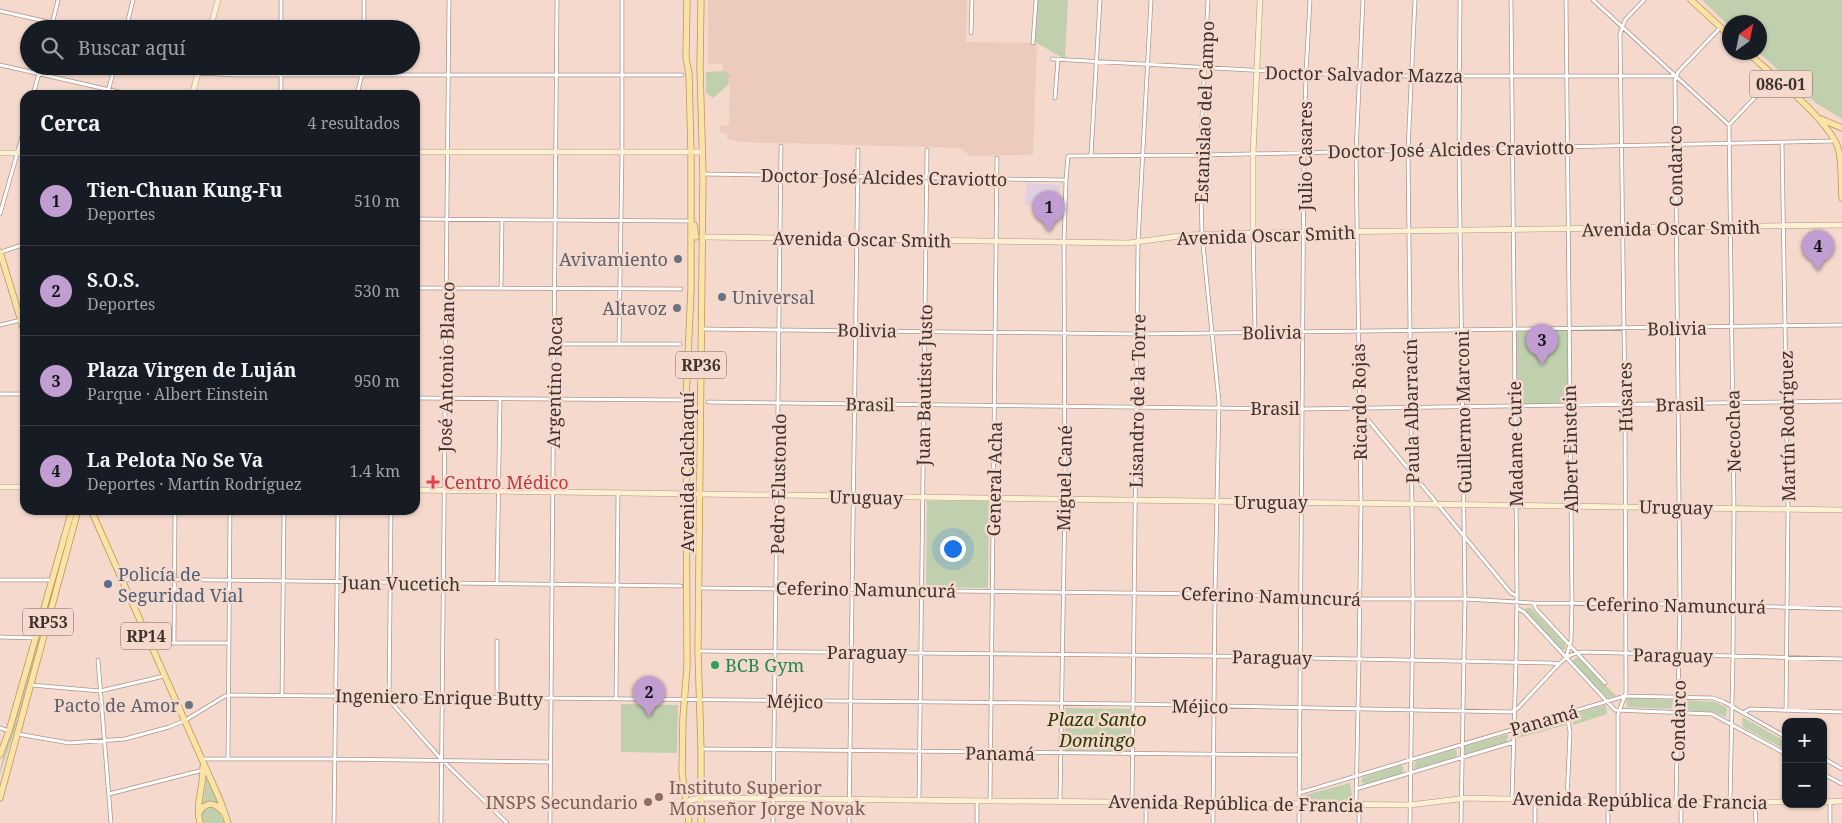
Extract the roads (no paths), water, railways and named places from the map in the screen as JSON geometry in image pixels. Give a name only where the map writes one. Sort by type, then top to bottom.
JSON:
[{"type":"main road","points":[[212,20],[218,0]]},
{"type":"main road","name":"Avenida Calchaquí","points":[[687,0],[686,123],[688,128],[690,128],[690,221],[693,237],[686,400],[687,667],[682,772],[689,823]]},
{"type":"main road","name":"Avenida Calchaquí","points":[[700,0],[703,237],[698,650],[701,823]]},
{"type":"main road","points":[[1253,234],[1253,154],[1260,0]]},
{"type":"main road","points":[[1690,0],[1720,28]]},
{"type":"main road","name":"086-01","points":[[1756,60],[1816,116],[1835,141],[1840,153]]},
{"type":"main road","points":[[193,90],[197,75]]},
{"type":"main road","name":"086-01","points":[[1816,116],[1842,128]]},
{"type":"main road","points":[[690,128],[702,128]]},
{"type":"main road","points":[[1842,143],[1840,153],[1842,198]]},
{"type":"main road","points":[[420,152],[702,152]]},
{"type":"main road","points":[[0,153],[18,153]]},
{"type":"main road","points":[[691,185],[693,237]]},
{"type":"main road","name":"Avenida Oscar Smith","points":[[703,237],[1138,243],[1177,236],[1202,235],[1842,225]]},
{"type":"main road","points":[[0,252],[20,310]]},
{"type":"main road","points":[[0,487],[20,487]]},
{"type":"main road","name":"Uruguay","points":[[420,490],[1842,510]]},
{"type":"main road","name":"RP53","points":[[0,762],[71,515]]},
{"type":"main road","name":"RP53","points":[[0,798],[77,515]]},
{"type":"main road","name":"RP14","points":[[93,515],[220,800],[222,811]]},
{"type":"main road","name":"RP53","points":[[0,755],[9,731]]},
{"type":"main road","name":"RP14","points":[[199,815],[202,761]]},
{"type":"main road","name":"Avenida República de Francia","points":[[686,801],[701,798],[773,798],[1410,805],[1461,799],[1512,798],[1679,803],[1782,802]]},
{"type":"main road","points":[[1830,802],[1842,802]]},
{"type":"main road","points":[[196,823],[204,806],[209,804],[216,805],[222,811],[228,823]]},
{"type":"main road","points":[[199,815],[200,823]]},
{"type":"street","points":[[54,20],[58,0]]},
{"type":"street","points":[[128,20],[132,0]]},
{"type":"street","points":[[281,0],[281,20]]},
{"type":"street","points":[[364,0],[364,20]]},
{"type":"street","name":"José Antonio Blanco","points":[[441,823],[449,0]]},
{"type":"street","name":"Argentino Roca","points":[[550,823],[556,0]]},
{"type":"street","points":[[619,344],[622,221],[622,0]]},
{"type":"street","points":[[970,33],[972,0]]},
{"type":"street","points":[[1033,43],[1036,0]]},
{"type":"street","points":[[1091,155],[1100,0]]},
{"type":"street","name":"Lisandro de la Torre","points":[[1132,802],[1138,243],[1151,0]]},
{"type":"street","name":"Estanislao del Campo","points":[[1208,0],[1200,155],[1202,235],[1219,408],[1213,823]]},
{"type":"street","name":"Julio Casares","points":[[1299,823],[1305,233],[1304,152],[1310,0]]},
{"type":"street","name":"Ricardo Rojas","points":[[1359,823],[1356,790],[1361,503],[1356,152],[1362,0]]},
{"type":"street","name":"Paula Albarracín","points":[[1410,823],[1410,710],[1413,599],[1408,150],[1415,0]]},
{"type":"street","name":"Guillermo Marconi","points":[[1460,0],[1460,231],[1464,407],[1465,599],[1461,823]]},
{"type":"street","name":"Madame Curie","points":[[1511,0],[1517,596],[1512,798]]},
{"type":"street","name":"Albert Einstein","points":[[1566,0],[1572,602],[1571,646],[1566,657]]},
{"type":"street","points":[[1593,0],[1729,125],[1774,77]]},
{"type":"street","points":[[1622,26],[1625,20],[1644,0]]},
{"type":"street","points":[[0,11],[40,20]]},
{"type":"street","name":"Húsares","points":[[1618,802],[1618,714],[1625,696],[1626,506],[1620,34],[1622,26]]},
{"type":"street","points":[[1675,76],[1720,28]]},
{"type":"street","name":"Doctor Salvador Mazza","points":[[1052,59],[1359,76],[1675,76]]},
{"type":"street","points":[[1055,98],[1058,59]]},
{"type":"street","points":[[0,65],[20,70]]},
{"type":"street","points":[[420,74],[682,75]]},
{"type":"street","points":[[34,90],[38,75]]},
{"type":"street","points":[[42,75],[108,90],[112,75]]},
{"type":"street","points":[[205,75],[363,75],[358,90]]},
{"type":"street","points":[[281,75],[281,90]]},
{"type":"street","name":"Condarco","points":[[1675,76],[1674,144],[1680,507],[1678,712],[1681,823]]},
{"type":"street","name":"Necochea","points":[[1729,125],[1734,508],[1730,803]]},
{"type":"street","name":"Doctor José Alcides Craviotto","points":[[1068,156],[1512,149],[1835,141]]},
{"type":"street","name":"Martín Rodríguez","points":[[1782,142],[1788,510],[1786,710]]},
{"type":"street","points":[[0,214],[20,145]]},
{"type":"street","name":"Pedro Elustondo","points":[[773,823],[781,146]]},
{"type":"street","points":[[849,823],[858,150]]},
{"type":"street","name":"Juan Bautista Justo","points":[[919,799],[927,150]]},
{"type":"street","name":"Miguel Cané","points":[[1060,801],[1065,406],[1064,242],[1068,156]]},
{"type":"street","name":"General Acha","points":[[990,800],[997,158]]},
{"type":"street","name":"Doctor José Alcides Craviotto","points":[[703,174],[1066,180]]},
{"type":"street","points":[[420,219],[690,221]]},
{"type":"street","points":[[501,288],[502,220]]},
{"type":"street","points":[[1253,234],[1255,332]]},
{"type":"street","name":"Avenida Oscar Smith","points":[[693,237],[703,237]]},
{"type":"street","points":[[0,252],[20,246]]},
{"type":"street","points":[[420,288],[681,289]]},
{"type":"street","points":[[0,325],[20,320]]},
{"type":"street","name":"Bolivia","points":[[702,329],[779,328],[1138,334],[1842,325]]},
{"type":"street","points":[[554,344],[680,344]]},
{"type":"street","points":[[0,394],[20,394]]},
{"type":"street","points":[[420,398],[686,400]]},
{"type":"street","points":[[497,584],[500,398]]},
{"type":"street","name":"Brasil","points":[[708,402],[1302,409],[1842,401]]},
{"type":"street","points":[[1359,408],[1511,593],[1517,596]]},
{"type":"street","points":[[616,699],[618,492]]},
{"type":"street","points":[[174,643],[176,515]]},
{"type":"street","points":[[228,759],[230,515]]},
{"type":"street","points":[[282,695],[284,515]]},
{"type":"street","points":[[334,823],[338,515]]},
{"type":"street","points":[[391,515],[390,702],[442,760],[506,823]]},
{"type":"street","points":[[0,580],[53,580]]},
{"type":"street","name":"Juan Vucetich","points":[[122,582],[129,580],[174,580],[681,586]]},
{"type":"street","name":"Ceferino Namuncurá","points":[[700,588],[1062,591],[1842,609]]},
{"type":"street","points":[[1533,603],[1537,610],[1605,683]]},
{"type":"street","points":[[1517,608],[1524,612],[1618,714]]},
{"type":"street","points":[[0,636],[37,638]]},
{"type":"street","points":[[496,698],[498,641]]},
{"type":"street","points":[[150,645],[229,643]]},
{"type":"street","name":"Paraguay","points":[[698,650],[1215,656],[1559,664],[1566,657],[1577,653],[1842,659]]},
{"type":"street","points":[[98,660],[110,823]]},
{"type":"street","points":[[1515,711],[1559,664]]},
{"type":"street","points":[[30,685],[100,691],[164,676]]},
{"type":"street","points":[[18,734],[61,742],[104,742],[144,735],[184,721],[229,695]]},
{"type":"street","name":"Ingeniero Enrique Butty","points":[[229,695],[700,700]]},
{"type":"street","name":"Panamá","points":[[1299,793],[1625,696],[1713,698],[1782,735]]},
{"type":"street","name":"Méjico","points":[[700,700],[1132,704],[1515,711]]},
{"type":"street","points":[[1743,713],[1748,709],[1842,712]]},
{"type":"street","points":[[1614,710],[1712,714],[1782,751]]},
{"type":"street","points":[[1567,714],[1570,732],[1567,800]]},
{"type":"street","points":[[0,728],[9,731]]},
{"type":"street","name":"Panamá","points":[[1356,790],[1514,742]]},
{"type":"street","name":"Panamá","points":[[701,749],[1299,755]]},
{"type":"street","points":[[202,761],[228,759],[335,759],[550,762]]},
{"type":"street","points":[[1827,760],[1842,769]]},
{"type":"street","points":[[109,794],[203,770]]},
{"type":"street","points":[[1827,776],[1842,784]]},
{"type":"street","points":[[1535,799],[1535,823]]},
{"type":"street","points":[[977,801],[978,823]]},
{"type":"street","points":[[1608,801],[1608,823]]},
{"type":"street","points":[[1146,802],[1146,823]]},
{"type":"street","points":[[1830,802],[1830,823]]},
{"type":"street","points":[[1756,803],[1756,823]]},
{"type":"place","name":"Tien-Chuan Kung-Fu","points":[[1049,232]]},
{"type":"place","name":"Avivamiento","points":[[678,259]]},
{"type":"place","name":"La Pelota No Se Va","points":[[1818,271]]},
{"type":"place","name":"Universal","points":[[722,297]]},
{"type":"place","name":"Altavoz","points":[[677,308]]},
{"type":"place","name":"Plaza Virgen de Luján","points":[[1542,365]]},
{"type":"place","name":"Centro Médico","points":[[433,482]]},
{"type":"place","name":"Policía de Seguridad Vial","points":[[108,584]]},
{"type":"place","name":"BCB Gym","points":[[715,665]]},
{"type":"place","name":"Pacto de Amor","points":[[189,705]]},
{"type":"place","name":"S.O.S.","points":[[649,717]]},
{"type":"place","name":"Instituto Superior Monseñor Jorge Novak","points":[[659,797]]},
{"type":"place","name":"INSPS Secundario","points":[[648,802]]},
{"type":"park label","name":"Plaza Santo Domingo","points":[[1097,730]]}]
